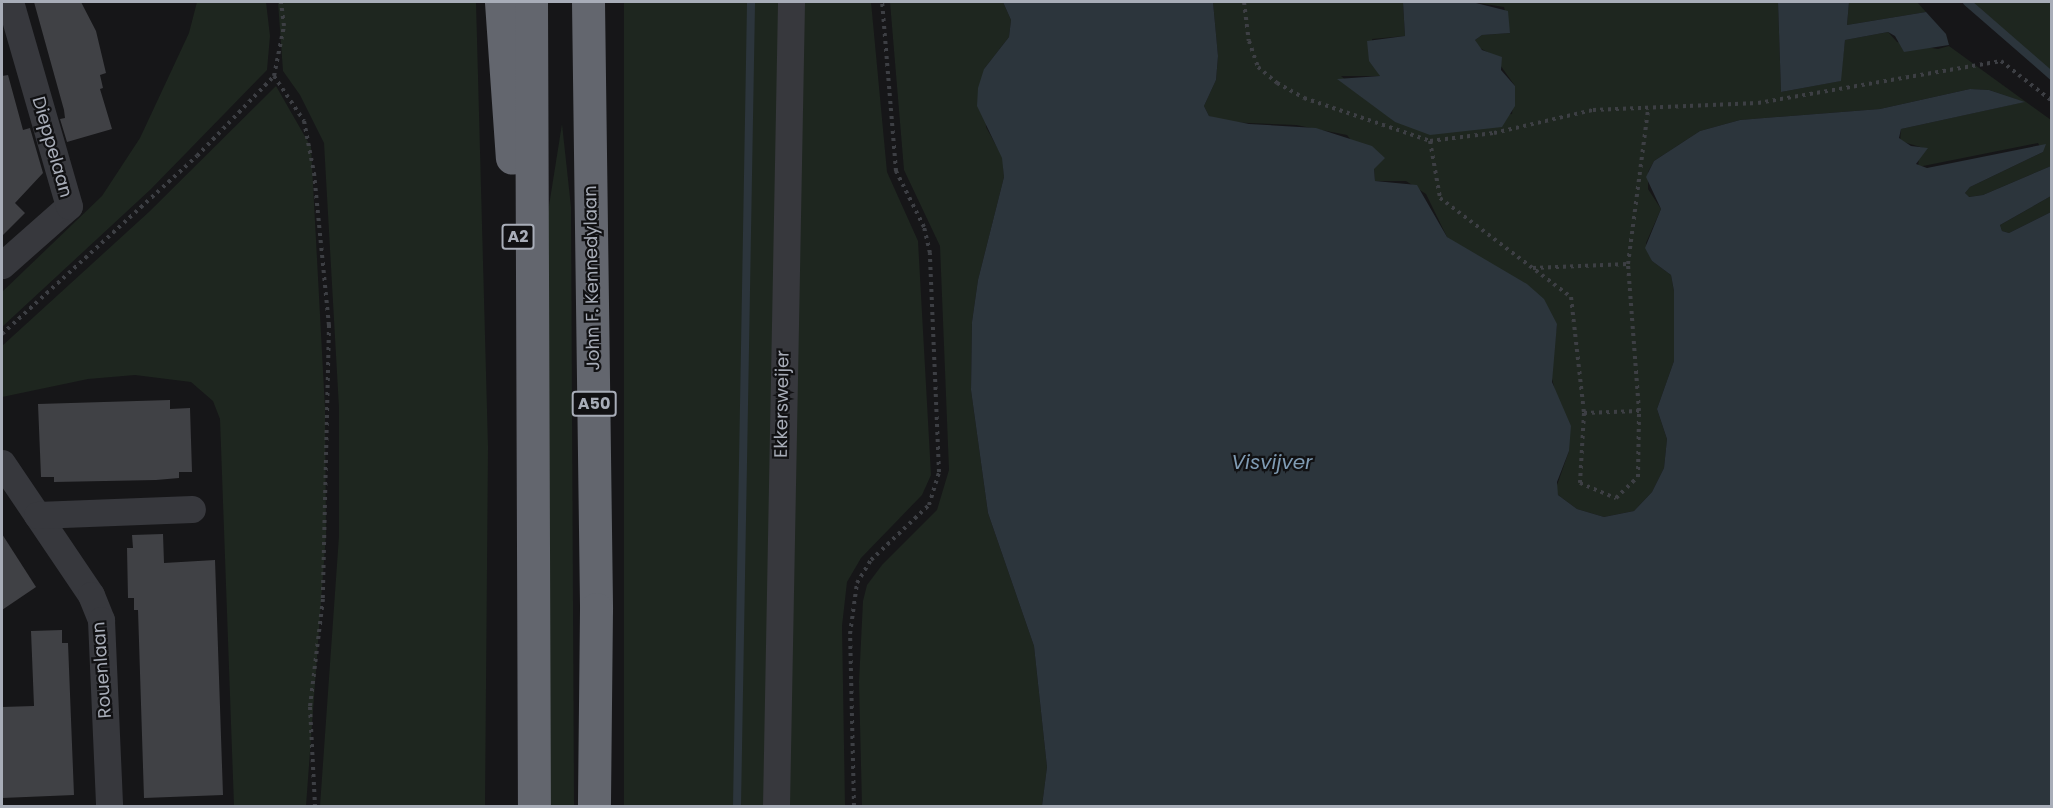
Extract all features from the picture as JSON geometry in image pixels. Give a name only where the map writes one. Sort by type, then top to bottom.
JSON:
[{"type":"highway","name":"A2","points":[[501,2],[534,472]]},
{"type":"highway","points":[[531,2],[534,807]]},
{"type":"highway","name":"John F. Kennedylaan","points":[[588,2],[596,609],[594,807]]},
{"type":"street","name":"Dieppelaan","points":[[2,265],[69,206],[10,2]]},
{"type":"street","name":"Ekkersweijer","points":[[776,807],[790,2]]},
{"type":"street","name":"Rouenlaan","points":[[2,464],[91,595],[101,620],[109,807]]},
{"type":"street","points":[[37,515],[192,509]]},
{"type":"path","points":[[2,334],[197,156],[274,76],[284,26],[281,2]]},
{"type":"path","points":[[854,807],[852,601],[857,583],[871,560],[929,505],[939,472],[930,252],[924,227],[896,171],[882,2]]},
{"type":"path","points":[[1244,2],[1249,41],[1258,67],[1277,83],[1304,98],[1430,141],[1494,133],[1593,110],[1758,103],[2001,62],[2052,101]]},
{"type":"path","points":[[274,76],[304,121],[314,173],[329,325],[323,599],[310,707],[315,807]]},
{"type":"path","points":[[1430,141],[1440,198],[1571,297],[1584,412],[1581,483],[1616,498],[1638,477],[1639,411],[1628,264],[1648,109]]},
{"type":"path","points":[[1532,268],[1628,264]]},
{"type":"path","points":[[1584,412],[1639,411]]},
{"type":"shaded area","points":[[197,2],[266,2],[270,36],[267,70],[151,189],[2,327],[2,292],[102,196],[140,138],[189,33]]},
{"type":"shaded area","points":[[278,2],[476,2],[488,447],[485,806],[320,806],[339,536],[339,408],[324,143],[300,95],[283,71]]},
{"type":"shaded area","points":[[624,2],[780,2],[780,806],[624,806]]},
{"type":"shaded area","points":[[803,2],[871,2],[887,172],[918,241],[931,475],[922,495],[861,558],[847,582],[842,626],[845,806],[786,806]]},
{"type":"shaded area","points":[[890,2],[1003,2],[1011,20],[1009,37],[984,69],[986,127],[1003,158],[1004,177],[978,280],[972,322],[971,390],[988,513],[1034,646],[1047,767],[1042,806],[862,806],[859,682],[863,601],[867,585],[882,565],[937,510],[949,470],[940,246],[904,170]]},
{"type":"shaded area","points":[[1213,2],[1403,2],[1405,36],[1372,39],[1380,76],[1341,76],[1395,122],[1512,114],[1515,86],[1493,55],[1476,46],[1475,40],[1482,35],[1510,33],[1504,7],[1472,2],[1778,2],[1781,92],[1840,81],[1845,40],[1888,32],[1897,42],[1938,49],[1949,46],[2051,120],[2051,166],[1983,195],[1968,197],[1965,193],[1970,187],[2043,152],[2038,143],[1918,167],[1919,157],[1927,149],[1900,141],[1901,129],[2024,102],[1989,90],[1970,89],[1880,109],[1740,120],[1700,131],[1654,161],[1648,172],[1648,189],[1661,209],[1646,243],[1652,261],[1671,275],[1674,291],[1674,361],[1657,409],[1667,439],[1664,468],[1652,492],[1634,511],[1604,517],[1577,509],[1558,495],[1556,488],[1569,451],[1551,374],[1557,324],[1447,237],[1426,194],[1406,181],[1375,181],[1374,169],[1347,135],[1296,125],[1225,122],[1209,116],[1204,106],[1216,80],[1218,56]]},
{"type":"shaded area","points":[[1849,2],[1917,2],[1926,12],[1847,25]]},
{"type":"shaded area","points":[[1967,2],[2051,2],[2051,76],[2014,46]]},
{"type":"shaded area","points":[[276,86],[311,147],[325,408],[326,534],[306,806],[234,806],[220,419],[213,401],[191,382],[135,375],[88,379],[2,397],[2,346],[150,211]]},
{"type":"shaded area","points":[[562,124],[571,207],[574,806],[548,806],[548,212]]},
{"type":"shaded area","points":[[2051,196],[2051,212],[2009,233],[2002,231],[2000,225]]},
{"type":"water","name":"Visvijver","points":[[1003,2],[1213,2],[1218,56],[1216,80],[1204,106],[1209,116],[1249,124],[1316,128],[1372,146],[1385,158],[1374,169],[1375,181],[1417,185],[1447,237],[1527,284],[1544,299],[1557,324],[1552,382],[1571,426],[1569,451],[1557,482],[1558,495],[1577,509],[1604,517],[1634,511],[1652,492],[1664,468],[1667,439],[1657,409],[1674,361],[1674,291],[1671,275],[1652,261],[1645,248],[1661,209],[1646,177],[1654,161],[1700,131],[1740,120],[1880,109],[1970,89],[1989,90],[2025,102],[1901,129],[1899,138],[1911,146],[1928,148],[1916,164],[1927,168],[2046,144],[2043,152],[1970,187],[1965,193],[1969,197],[1983,195],[2051,166],[2051,196],[2000,225],[2002,231],[2009,233],[2051,212],[2051,806],[1042,806],[1047,767],[1034,646],[988,513],[971,390],[972,322],[978,280],[1004,177],[1002,158],[977,106],[978,88],[984,69],[1009,37],[1011,20]]},
{"type":"water","points":[[1403,2],[1472,2],[1508,11],[1510,33],[1482,35],[1475,40],[1482,50],[1502,57],[1501,70],[1515,86],[1515,106],[1502,127],[1430,135],[1395,122],[1337,79],[1380,76],[1369,61],[1367,41],[1405,36]]},
{"type":"water","points":[[1778,2],[1849,2],[1847,25],[1926,12],[1946,34],[1949,45],[1904,52],[1895,36],[1888,32],[1845,40],[1841,81],[1781,92]]},
{"type":"building","points":[[34,2],[81,2],[96,31],[106,73],[100,75],[103,88],[100,89],[112,129],[67,142],[60,119],[65,118],[64,110]]},
{"type":"building","points":[[8,75],[23,130],[30,128],[43,173],[15,203],[25,213],[2,236],[2,76]]},
{"type":"building","points":[[170,400],[170,409],[190,408],[192,472],[179,472],[179,478],[156,480],[54,482],[54,477],[41,477],[38,404]]},
{"type":"building","points":[[2,534],[36,587],[2,610]]},
{"type":"building","points":[[163,534],[164,563],[215,560],[223,795],[144,798],[138,610],[134,610],[134,598],[128,598],[127,548],[133,548],[132,535]]},
{"type":"building","points":[[62,630],[62,643],[68,643],[74,795],[2,798],[2,707],[34,706],[31,631]]},
{"type":"waterway","points":[[737,806],[751,2]]},
{"type":"waterway","points":[[1967,2],[2052,76]]}]
